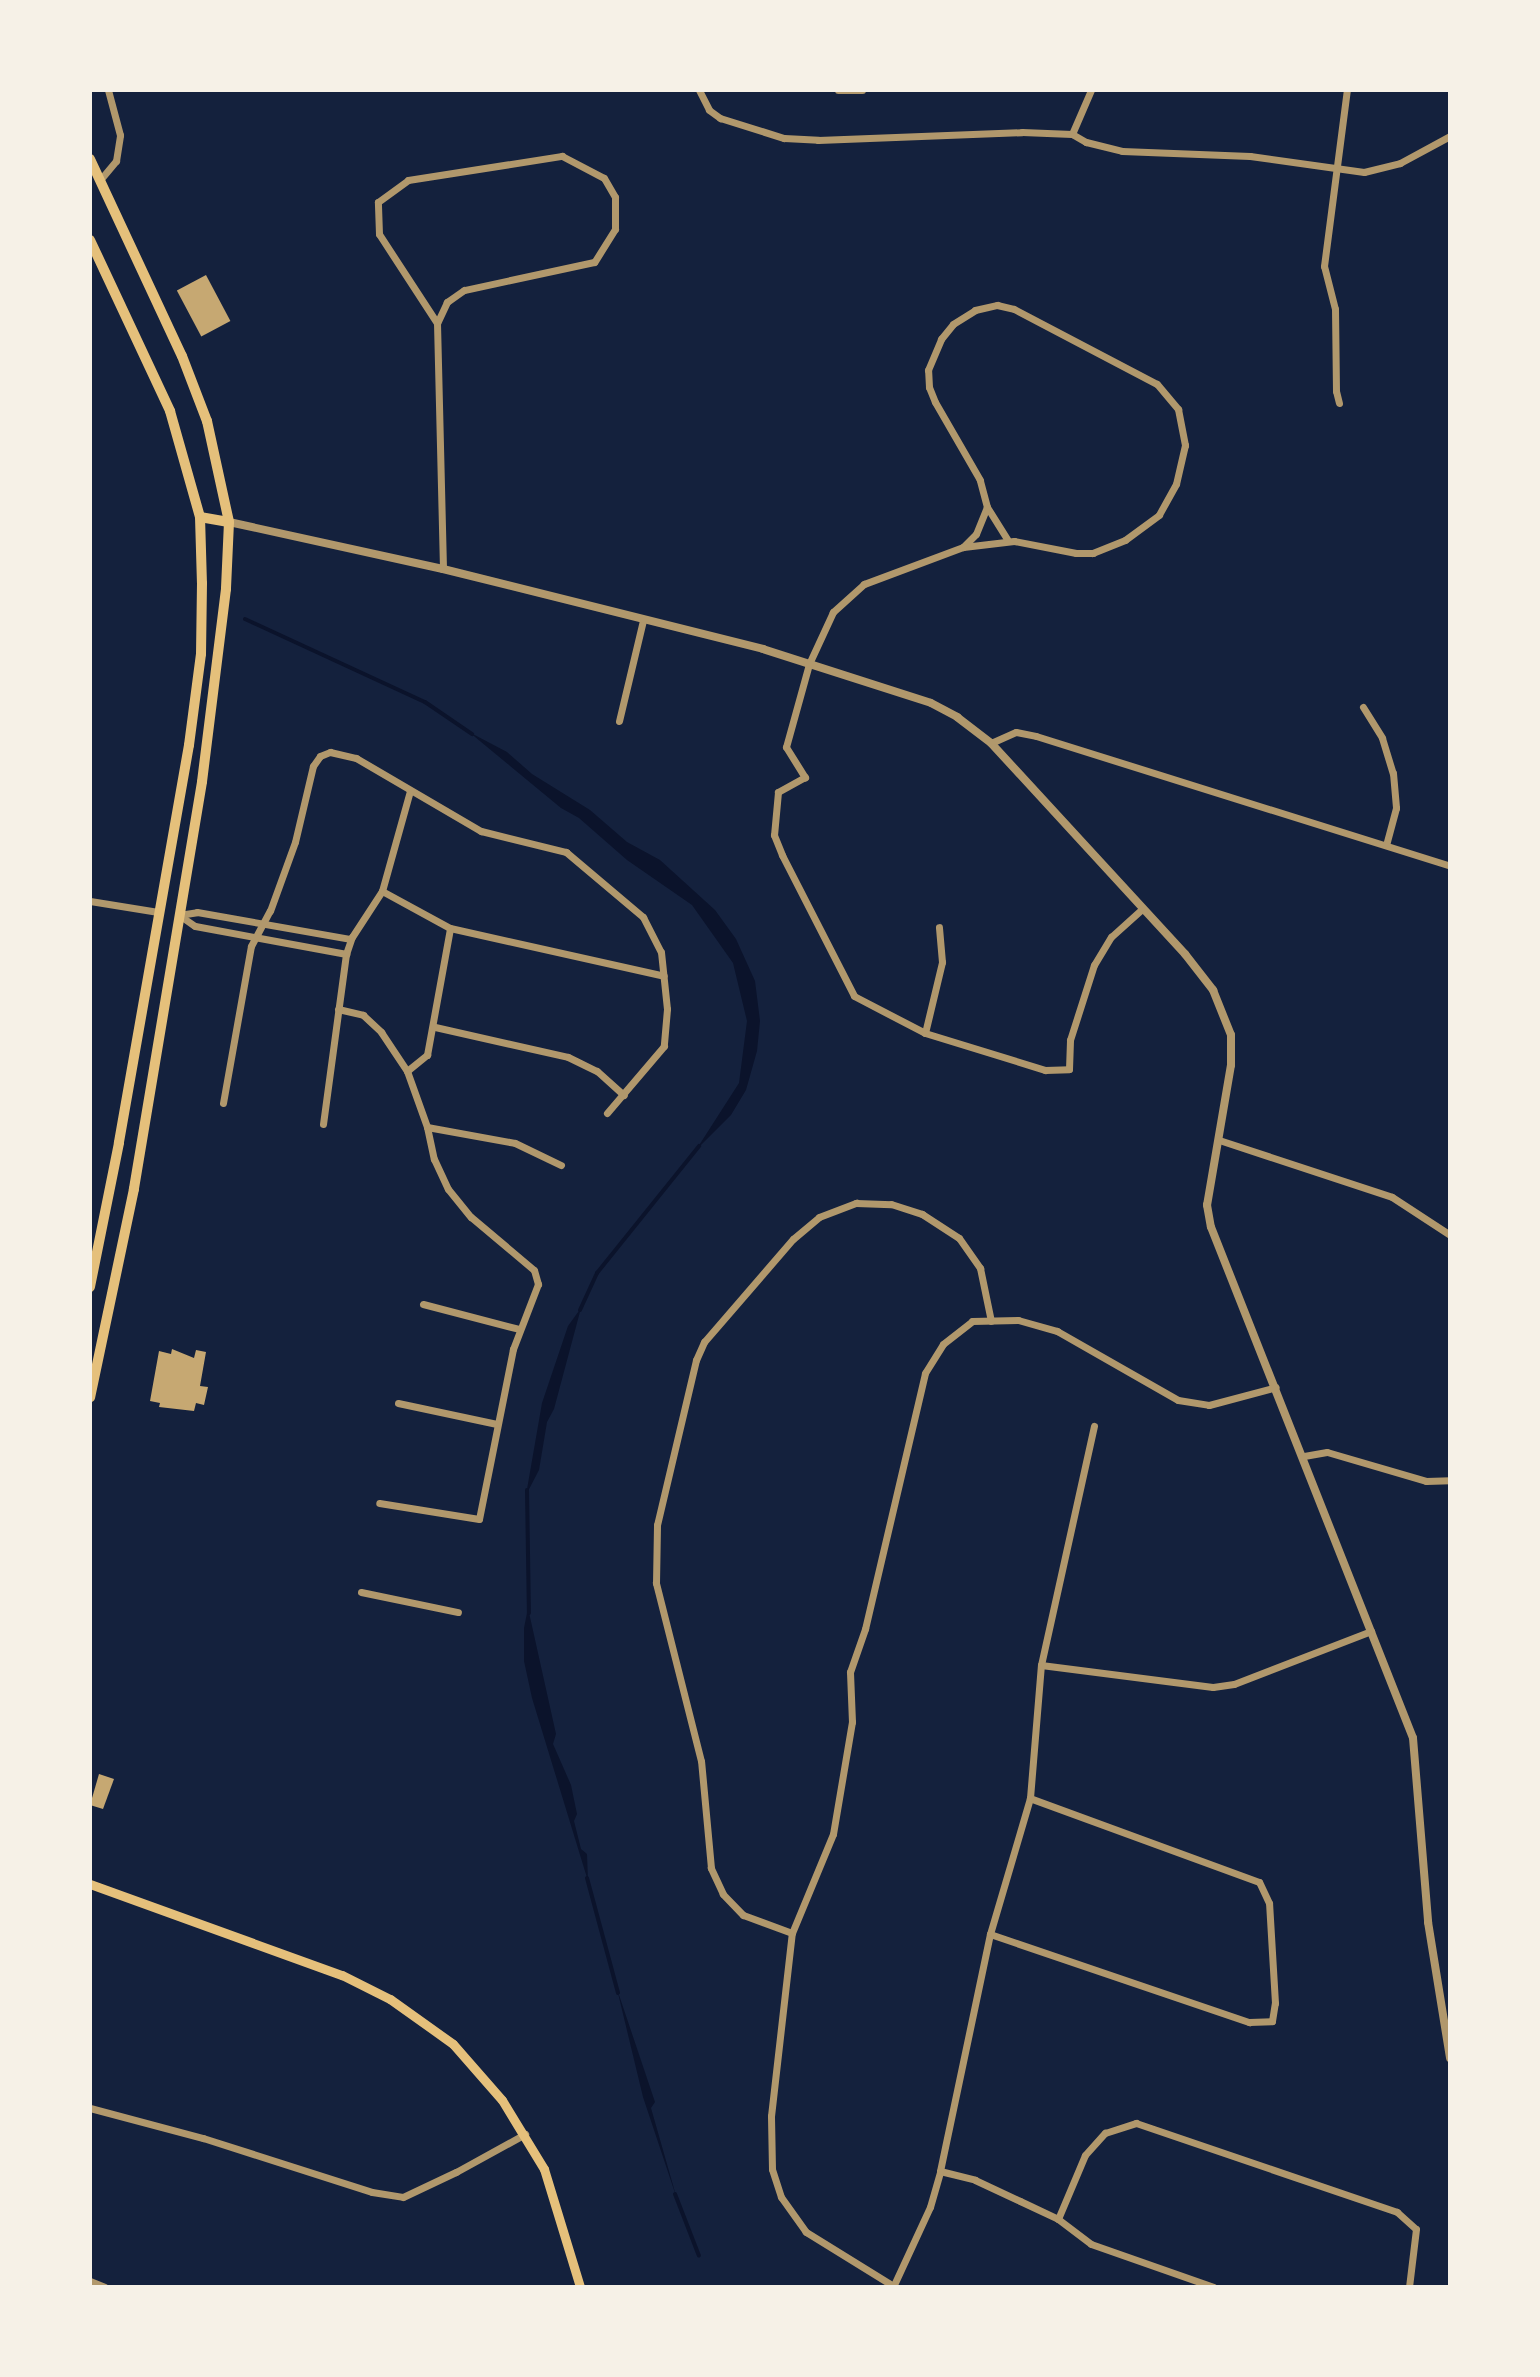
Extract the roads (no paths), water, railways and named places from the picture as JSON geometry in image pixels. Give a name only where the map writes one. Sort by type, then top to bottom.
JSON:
[{"type":"main road","points":[[90,159],[182,356],[207,421],[229,522],[220,646],[179,915],[134,1189],[90,1397]]},
{"type":"main road","points":[[90,240],[170,411],[200,517],[202,583],[201,641],[189,745],[119,1143],[90,1287]]},
{"type":"main road","points":[[200,517],[229,522]]},
{"type":"main road","points":[[158,912],[179,915]]},
{"type":"main road","points":[[90,1884],[342,1975],[390,1999],[467,2057],[525,2134],[550,2182],[580,2287]]},
{"type":"street","points":[[100,180],[116,161],[120,135],[108,90]]},
{"type":"street","points":[[699,90],[709,110],[720,118],[784,138],[818,140],[1022,132],[1072,134],[1086,142],[1122,151],[1250,156],[1336,169],[1380,170],[1450,136]]},
{"type":"street","points":[[838,90],[862,90]]},
{"type":"street","points":[[1072,134],[1091,90]]},
{"type":"street","points":[[1339,403],[1336,391],[1335,309],[1324,266],[1347,90]]},
{"type":"street","points":[[437,323],[379,234],[378,202],[408,180],[562,156],[604,178],[615,197],[615,229],[594,262],[464,290],[447,302],[437,323],[443,569]]},
{"type":"street","points":[[1008,541],[987,507],[980,480],[929,387],[928,370],[941,339],[953,324],[975,310],[997,305],[1014,309],[1157,384],[1178,409],[1184,426],[1182,465],[1159,515],[1143,528],[1093,553],[1059,551],[1008,541],[963,547],[879,576],[847,596],[833,612],[809,664],[786,747],[805,777],[778,792],[774,835],[854,996],[925,1033],[1045,1070],[1069,1069],[1070,1040],[1094,965],[1111,937],[1142,909]]},
{"type":"street","points":[[963,547],[976,534],[987,507]]},
{"type":"street","points":[[229,522],[443,569],[643,620],[809,664],[931,703],[957,717],[991,743],[1213,990],[1228,1023],[1231,1065],[1207,1205],[1211,1227],[1413,1738],[1428,1922],[1450,2058]]},
{"type":"street","points":[[619,721],[643,620]]},
{"type":"street","points":[[1363,707],[1382,738],[1393,773],[1396,808],[1386,845]]},
{"type":"street","points":[[991,743],[1016,732],[1036,736],[1450,866]]},
{"type":"street","points":[[223,1103],[256,934],[264,922],[295,842],[313,766],[320,756],[330,752],[356,758],[481,831],[566,852],[643,917],[661,952],[667,1009],[664,1046],[607,1113]]},
{"type":"street","points":[[323,1124],[346,954],[350,939],[382,891],[410,791]]},
{"type":"street","points":[[382,891],[450,928],[664,976]]},
{"type":"street","points":[[90,901],[158,912]]},
{"type":"street","points":[[179,915],[197,912],[350,939]]},
{"type":"street","points":[[179,915],[195,926],[256,934],[346,954]]},
{"type":"street","points":[[925,1033],[942,962],[939,927]]},
{"type":"street","points":[[407,1071],[427,1055],[435,1027],[450,928]]},
{"type":"street","points":[[338,1009],[363,1015],[381,1032],[407,1071],[427,1127],[434,1159],[448,1189],[471,1217],[534,1270],[538,1284],[519,1329],[479,1519],[379,1503]]},
{"type":"street","points":[[435,1027],[568,1057],[597,1071],[624,1095]]},
{"type":"street","points":[[427,1127],[515,1143],[561,1165]]},
{"type":"street","points":[[1219,1140],[1392,1197],[1450,1235]]},
{"type":"street","points":[[792,1933],[743,1915],[723,1894],[711,1868],[701,1761],[656,1583],[657,1525],[696,1360],[704,1342],[793,1239],[819,1217],[856,1203],[891,1204],[922,1214],[959,1238],[980,1268],[991,1321]]},
{"type":"street","points":[[423,1304],[519,1329]]},
{"type":"street","points":[[1094,1426],[1041,1665],[1030,1798],[990,1934],[930,2207],[894,2287],[806,2232],[781,2197],[772,2169],[771,2116],[792,1933],[833,1834],[852,1722],[850,1672],[865,1629],[925,1373],[937,1351],[972,1321],[1018,1320],[1057,1331],[1178,1400],[1209,1405],[1276,1387]]},
{"type":"street","points":[[398,1403],[497,1424]]},
{"type":"street","points":[[1304,1456],[1327,1452],[1426,1481],[1450,1480]]},
{"type":"street","points":[[361,1592],[458,1612]]},
{"type":"street","points":[[1041,1665],[1213,1687],[1234,1684],[1371,1631]]},
{"type":"street","points":[[990,1934],[1249,2022],[1272,2021],[1275,2003],[1269,1903],[1259,1882],[1188,1852],[1030,1798]]},
{"type":"street","points":[[90,2108],[203,2138],[372,2192],[403,2197],[525,2134]]},
{"type":"street","points":[[1058,2219],[1085,2155],[1105,2133],[1136,2123],[1397,2212],[1416,2229],[1409,2287]]},
{"type":"street","points":[[940,2171],[975,2180],[1058,2219],[1091,2244],[1214,2287]]},
{"type":"street","points":[[90,2281],[105,2287]]},
{"type":"water","points":[[469,732],[507,752],[532,774],[590,810],[627,842],[660,860],[715,910],[736,939],[755,981],[760,1021],[757,1051],[746,1090],[731,1115],[696,1150],[739,1083],[747,1021],[733,963],[692,905],[627,860],[579,818],[561,808]]},
{"type":"water","points":[[581,1308],[554,1409],[547,1422],[539,1470],[526,1495],[542,1403],[568,1326]]},
{"type":"water","points":[[528,1608],[556,1734],[553,1744],[571,1785],[577,1814],[574,1821],[581,1849],[587,1854],[588,1881],[532,1698],[524,1661],[524,1628]]},
{"type":"water","points":[[617,1989],[655,2102],[651,2108],[677,2199],[643,2097]]},
{"type":"waterway","points":[[245,619],[425,702],[472,734]]},
{"type":"waterway","points":[[580,1310],[597,1273],[699,1146]]},
{"type":"waterway","points":[[527,1490],[529,1613]]},
{"type":"waterway","points":[[587,1878],[618,1993]]},
{"type":"waterway","points":[[675,2194],[699,2256]]}]
